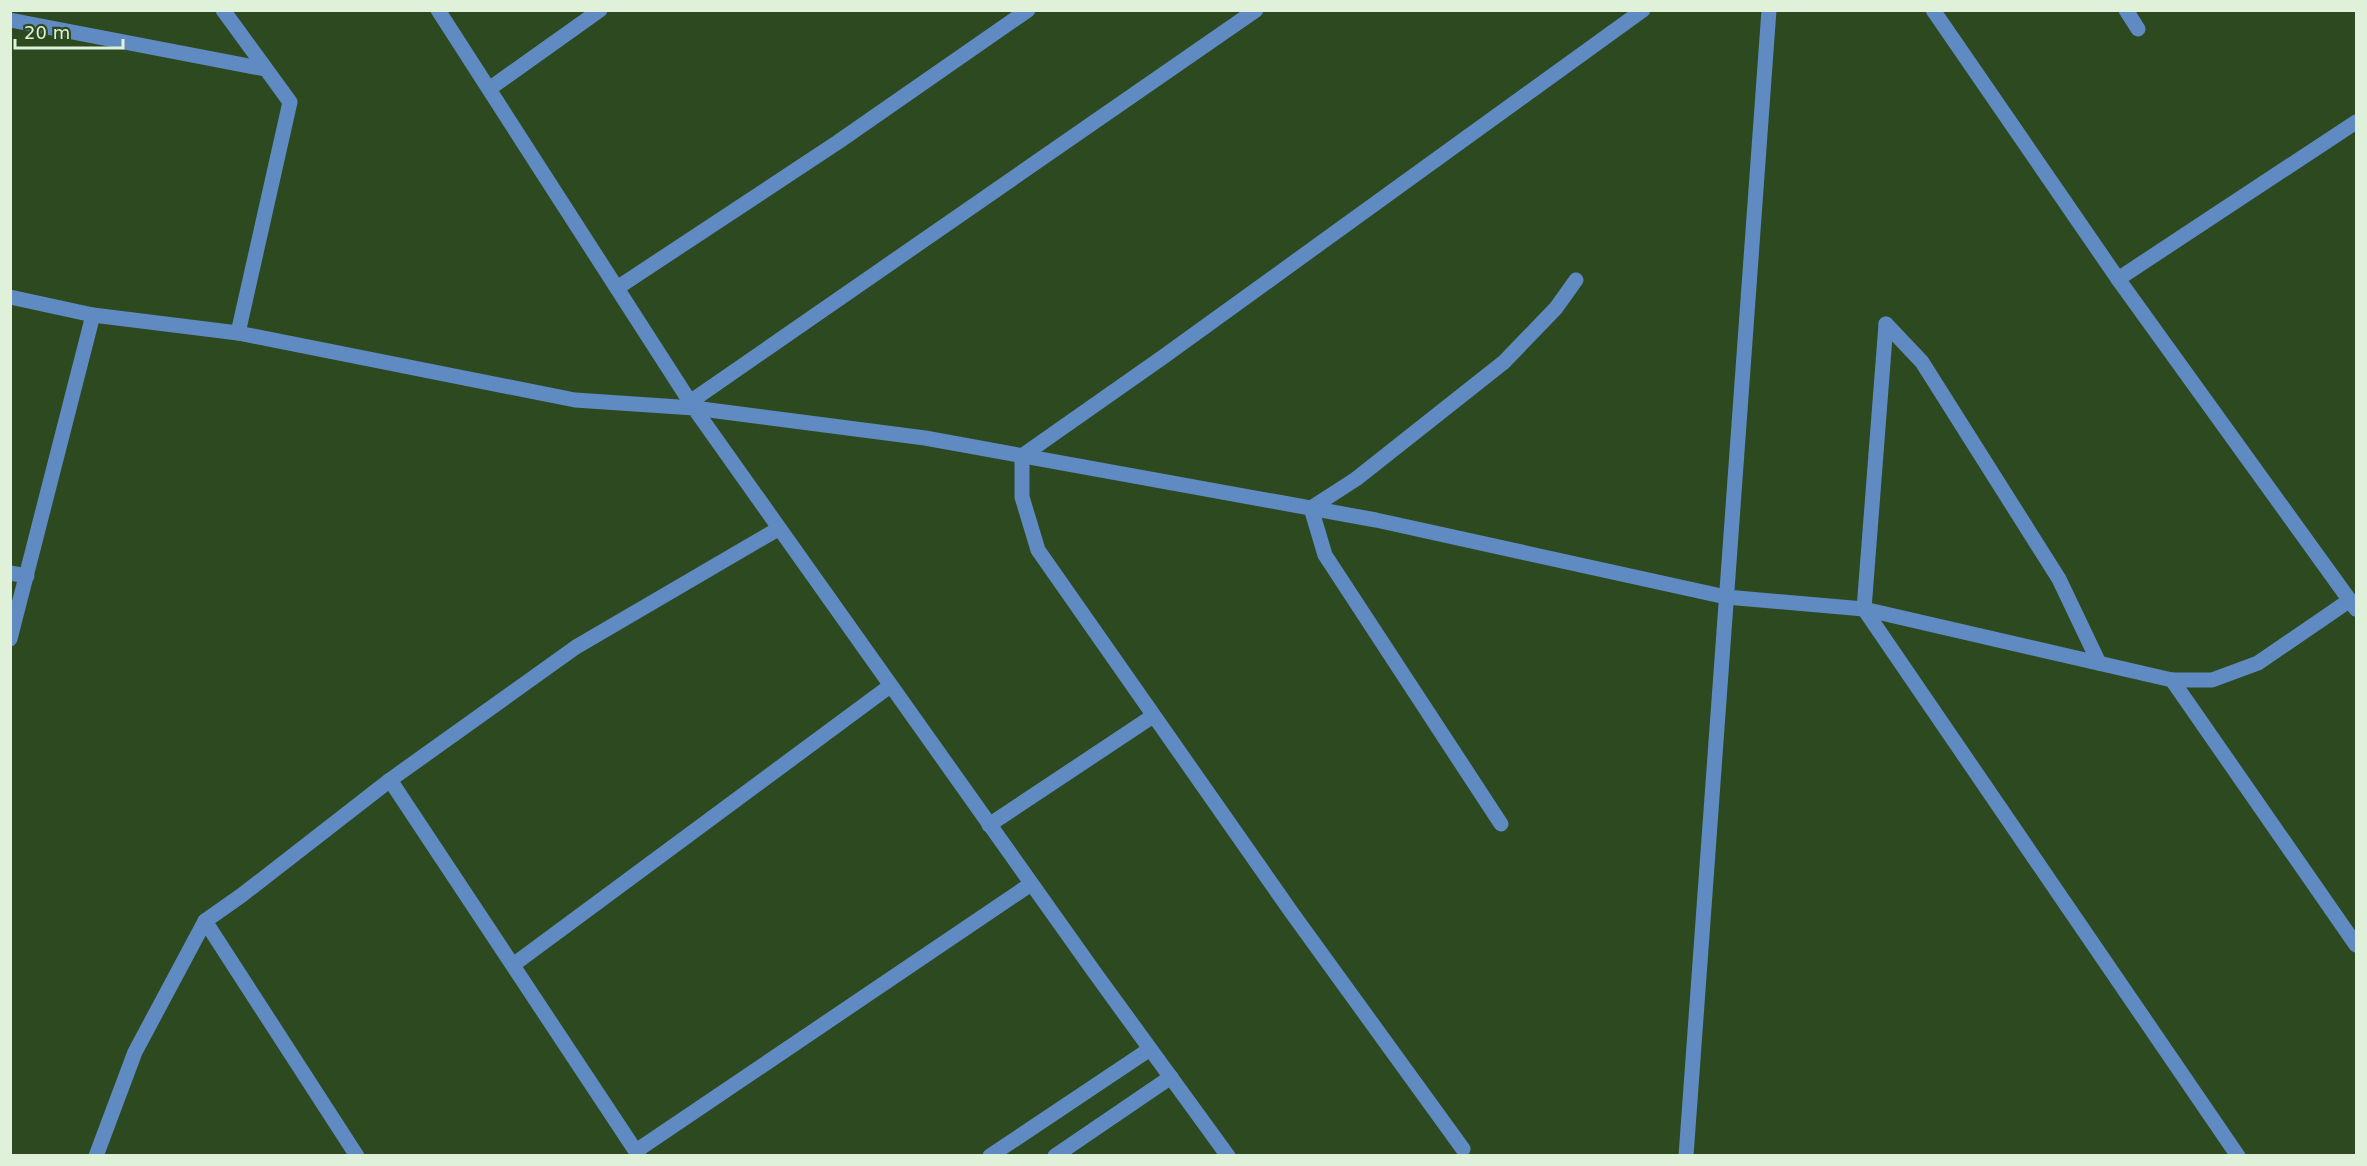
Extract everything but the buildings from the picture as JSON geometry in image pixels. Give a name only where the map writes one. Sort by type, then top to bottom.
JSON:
[{"type":"street","points":[[222,10],[290,102],[238,333]]},
{"type":"street","points":[[438,10],[692,405],[988,825],[1228,1155]]},
{"type":"street","points":[[489,88],[600,10]]},
{"type":"street","points":[[617,288],[838,142],[1028,10]]},
{"type":"street","points":[[692,405],[1256,10]]},
{"type":"street","points":[[1022,456],[1163,357],[1643,10]]},
{"type":"street","points":[[1686,1155],[1769,10]]},
{"type":"street","points":[[10,297],[93,315],[238,333],[575,400],[692,405],[925,438],[1376,520],[1726,597],[1864,609],[2172,680],[2212,680],[2258,663],[2353,604],[2118,279],[1933,10]]},
{"type":"street","points":[[2126,10],[2138,29]]},
{"type":"street","points":[[10,20],[265,69]]},
{"type":"street","points":[[2118,279],[2356,122]]},
{"type":"street","points":[[1311,508],[1356,479],[1504,362],[1556,308],[1576,280]]},
{"type":"street","points":[[10,639],[93,315]]},
{"type":"street","points":[[2099,663],[2059,579],[1923,362],[1886,324],[1864,609],[2238,1155]]},
{"type":"street","points":[[1022,456],[1022,496],[1038,550],[1292,913],[1463,1149]]},
{"type":"street","points":[[1311,508],[1325,555],[1501,824]]},
{"type":"street","points":[[96,1155],[135,1052],[205,921],[390,780],[576,647],[778,529]]},
{"type":"street","points":[[10,573],[27,576]]},
{"type":"street","points":[[2172,680],[2356,945]]},
{"type":"street","points":[[513,965],[890,686]]},
{"type":"street","points":[[988,825],[1153,716]]},
{"type":"street","points":[[390,780],[638,1153],[1031,884]]},
{"type":"street","points":[[205,921],[357,1155]]},
{"type":"street","points":[[990,1155],[1150,1049]]},
{"type":"street","points":[[1054,1155],[1171,1077]]}]
